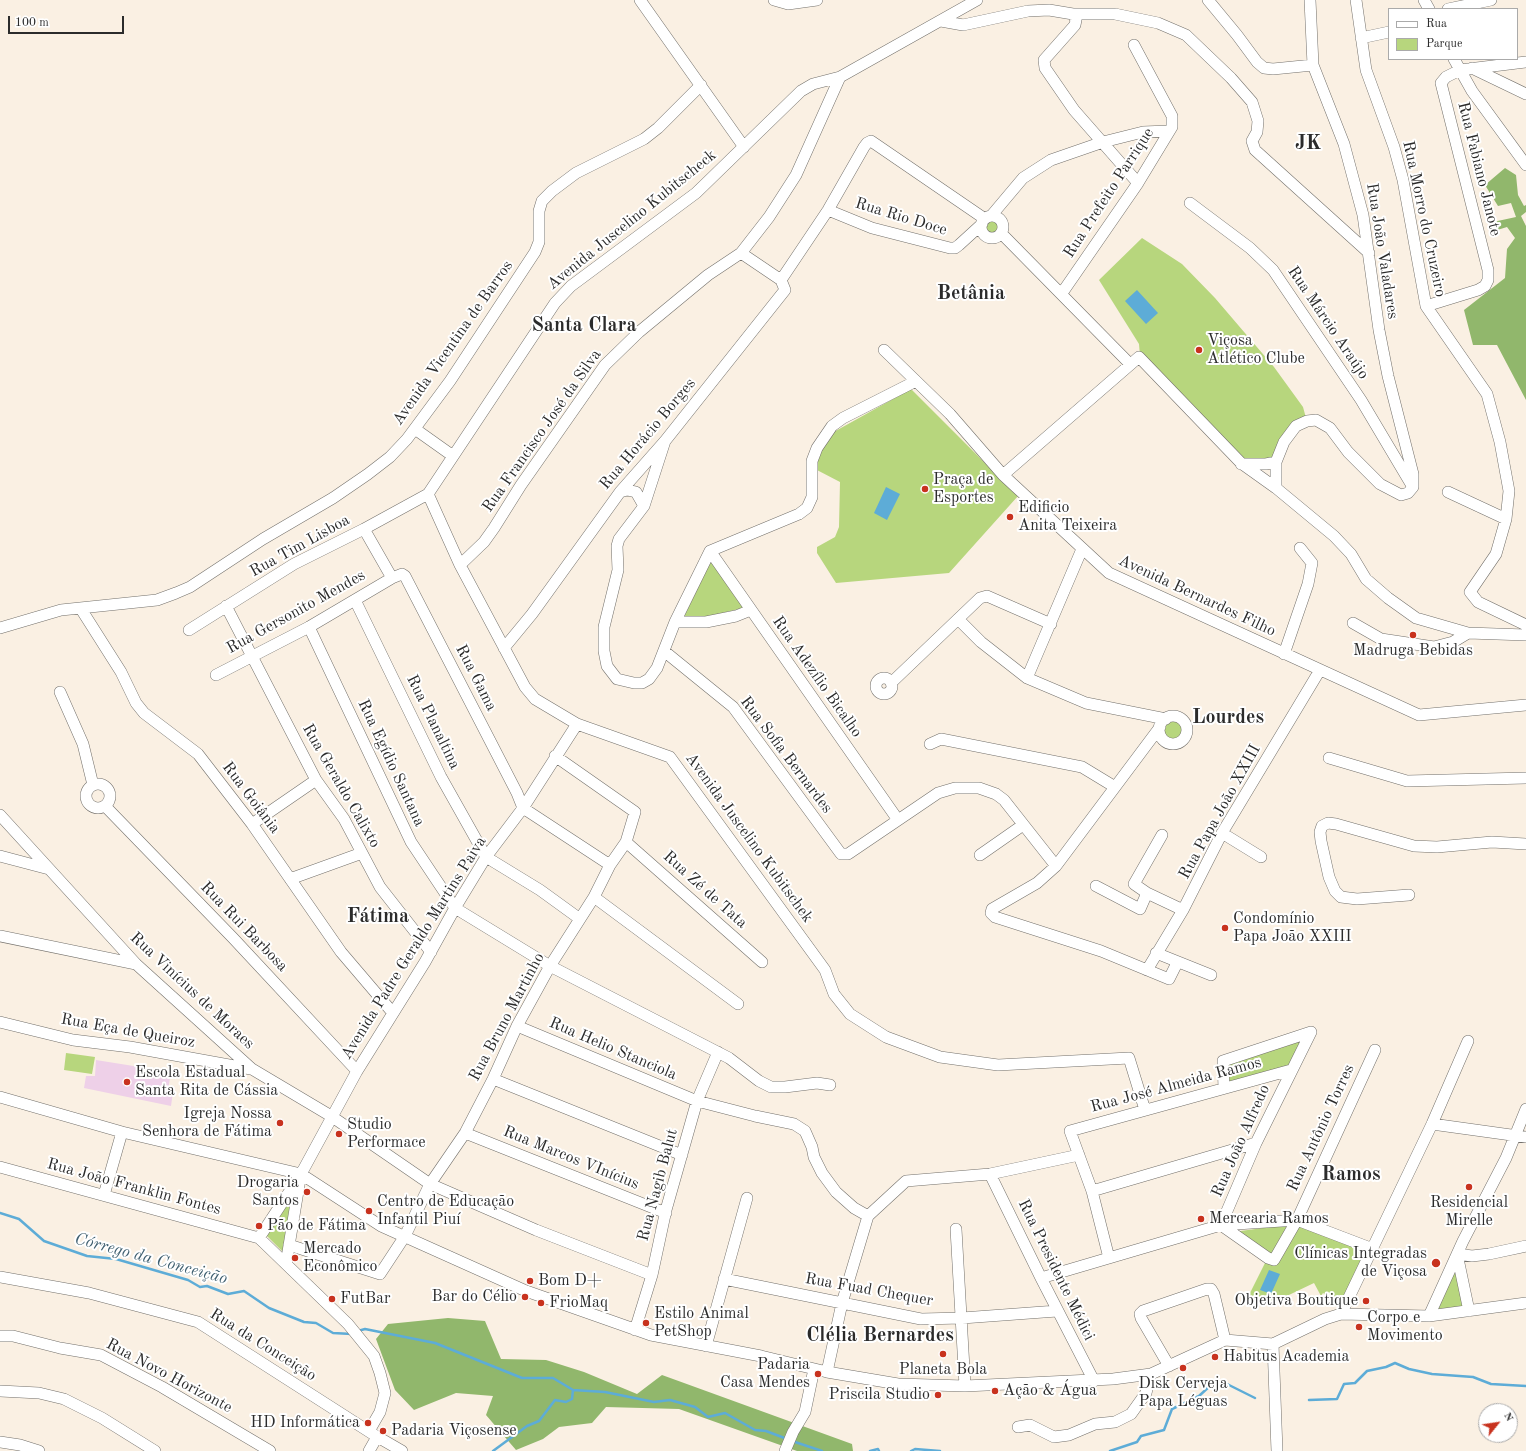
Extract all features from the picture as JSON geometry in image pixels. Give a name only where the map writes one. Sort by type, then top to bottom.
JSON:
[{"type":"street","points":[[640,0],[744,147]]},
{"type":"street","points":[[774,0],[788,4],[817,0]]},
{"type":"street","name":"Avenida Juscelino Kubitscheck","points":[[428,494],[554,302],[571,286],[696,193],[801,91],[813,84],[840,77],[977,0]]},
{"type":"street","points":[[1208,0],[1257,62],[1264,68],[1273,69],[1313,65]]},
{"type":"street","name":"Rua João Valadares","points":[[1310,0],[1313,65],[1344,144],[1363,215],[1379,330],[1388,376],[1413,474],[1413,487]]},
{"type":"street","name":"Rua Morro do Cruzeiro","points":[[1356,0],[1366,70],[1394,147],[1402,180],[1426,306],[1488,394],[1500,442],[1509,491],[1506,519],[1496,554],[1470,592],[1478,602],[1501,614],[1525,623]]},
{"type":"street","points":[[1453,8],[1491,0]]},
{"type":"street","points":[[941,21],[963,24],[1028,11],[1049,10],[1073,14],[1115,14],[1158,23],[1186,35],[1231,78],[1252,102],[1258,121],[1257,132],[1252,141],[1255,150],[1369,253]]},
{"type":"street","points":[[1073,14],[1076,20],[1075,26],[1044,60],[1045,68],[1074,110],[1138,183]]},
{"type":"street","points":[[1361,38],[1388,32]]},
{"type":"street","name":"Rua Prefeito Parrique","points":[[1062,293],[1138,183],[1173,122],[1172,116],[1134,45]]},
{"type":"street","points":[[1455,60],[1472,91],[1526,165]]},
{"type":"street","points":[[1460,70],[1526,62]]},
{"type":"street","points":[[1472,68],[1526,94]]},
{"type":"street","name":"Rua Fabiano Janote","points":[[1426,306],[1466,295],[1485,286],[1488,280],[1488,270],[1441,83],[1446,77],[1460,70]]},
{"type":"street","name":"Rua Francisco José da Silva","points":[[460,565],[484,542],[521,485],[605,365],[639,332],[708,275],[741,253],[769,216],[796,175],[840,77]]},
{"type":"street","name":"Avenida Vicentina de Barros","points":[[0,628],[61,610],[157,600],[190,587],[263,539],[333,498],[390,457],[415,429],[450,381],[535,252],[539,242],[538,211],[542,201],[576,173],[644,139],[658,128],[701,86]]},
{"type":"street","points":[[741,253],[781,280],[828,210],[867,143],[871,141],[986,220],[998,218],[1002,223],[1001,232],[996,237],[986,236],[982,231],[986,220],[1023,178],[1038,168],[1051,160],[1103,142],[1143,132],[1168,131]]},
{"type":"street","name":"Rua Márcio Araújo","points":[[1190,202],[1250,248],[1273,270],[1361,400],[1413,487]]},
{"type":"street","name":"Rua Rio Doce","points":[[828,210],[872,228],[950,248],[955,248],[959,245],[986,220]]},
{"type":"street","points":[[1001,232],[1062,293],[1135,360],[1240,464],[1276,488],[1334,536],[1351,554],[1366,579],[1388,598],[1416,618],[1468,633],[1526,635]]},
{"type":"street","name":"Rua Horácio Borges","points":[[504,648],[532,614],[620,492],[665,441],[782,295],[785,286],[781,280]]},
{"type":"street","name":"Avenida Bernardes Filho","points":[[884,350],[950,414],[1003,475],[1109,573],[1419,715],[1526,705]]},
{"type":"street","points":[[1003,475],[1135,360]]},
{"type":"street","points":[[665,441],[644,506],[619,539],[617,546],[618,570],[604,627],[604,651],[607,666],[617,679],[638,683],[649,679],[664,651],[675,622],[710,551],[799,514],[807,508],[812,497],[812,461],[817,448],[832,426],[842,418],[916,381]]},
{"type":"street","points":[[1276,488],[1276,462],[1290,432],[1296,426],[1307,421],[1316,420],[1330,428],[1348,452],[1380,484],[1401,495],[1408,493],[1413,487]]},
{"type":"street","points":[[415,429],[452,456]]},
{"type":"street","points":[[1240,464],[1255,465],[1276,462]]},
{"type":"street","points":[[636,473],[652,482]]},
{"type":"street","points":[[620,492],[627,490],[636,492],[644,506]]},
{"type":"street","points":[[1448,492],[1506,519]]},
{"type":"street","name":"Avenida Juscelino Kubitschek","points":[[428,494],[460,565],[525,687],[536,699],[577,724],[670,757],[825,970],[834,994],[850,1014],[886,1037],[940,1057],[998,1066],[1129,1058],[1145,1110]]},
{"type":"street","name":"Rua Tim Lisboa","points":[[189,630],[294,564],[364,529],[428,494]]},
{"type":"street","points":[[364,529],[392,578]]},
{"type":"street","points":[[1027,678],[1082,548]]},
{"type":"street","points":[[1284,654],[1308,584],[1312,563],[1300,548]]},
{"type":"street","name":"Rua Adezílio Bicalho","points":[[710,551],[809,695],[898,820]]},
{"type":"street","name":"Rua Gama","points":[[392,578],[402,574],[405,576],[518,793],[523,808]]},
{"type":"street","name":"Rua Gersonito Mendes","points":[[216,675],[252,655],[309,627],[392,578]]},
{"type":"street","points":[[891,683],[980,598],[988,596],[1051,624]]},
{"type":"street","name":"Rua Planaltina","points":[[355,600],[441,777],[486,857]]},
{"type":"street","name":"Rua Geraldo Calixto","points":[[226,606],[316,780],[344,819],[380,887],[431,952]]},
{"type":"street","name":"Rua Goiânia","points":[[81,609],[121,672],[136,703],[144,713],[198,754],[252,824],[341,952],[393,1013]]},
{"type":"street","points":[[675,622],[706,622],[736,616],[752,610]]},
{"type":"street","points":[[958,618],[981,642],[1027,678],[1086,703],[1163,723],[1056,866],[1037,883],[992,909],[991,913],[995,917],[1100,952],[1169,979],[1177,963]]},
{"type":"street","points":[[1352,623],[1382,639],[1434,647],[1453,642],[1468,633]]},
{"type":"street","name":"Rua Egídio Santana","points":[[309,627],[410,842],[455,908]]},
{"type":"street","name":"Rua Sofia Bernardes","points":[[664,651],[733,707],[840,854],[848,854],[898,820]]},
{"type":"street","name":"Rua Papa João XXIII","points":[[1147,970],[1183,910],[1222,833],[1320,670]]},
{"type":"street","points":[[60,692],[83,744],[93,786],[104,786],[109,792],[109,799],[105,806]]},
{"type":"street","name":"Avenida Padre Geraldo Martins Paiva","points":[[301,1174],[331,1116],[357,1071],[431,952],[455,908],[486,857],[523,808],[555,756],[577,724]]},
{"type":"street","points":[[930,744],[940,739],[1082,767],[1114,787]]},
{"type":"street","name":"Rua Bruno Martinho","points":[[289,1245],[380,1274],[404,1236],[430,1184],[464,1133],[493,1079],[517,1026],[550,966],[594,896],[610,865],[626,842],[635,812],[555,756]]},
{"type":"street","points":[[1330,758],[1407,781],[1526,778]]},
{"type":"street","points":[[252,824],[316,780]]},
{"type":"street","name":"Rua Rui Barbosa","points":[[93,786],[86,795],[88,802],[94,807],[105,806],[248,954],[357,1071]]},
{"type":"street","points":[[898,820],[938,793],[955,788],[979,788],[996,794],[1004,800],[1056,866]]},
{"type":"street","points":[[523,808],[610,865]]},
{"type":"street","name":"Rua Vinícius de Moraes","points":[[0,815],[136,964],[252,1069],[331,1116],[430,1184],[536,1230],[652,1275]]},
{"type":"street","points":[[1410,895],[1357,899],[1341,897],[1335,891],[1329,877],[1321,840],[1320,832],[1322,826],[1328,823],[1369,832],[1414,846],[1437,847],[1492,842],[1526,844]]},
{"type":"street","points":[[980,855],[1023,825]]},
{"type":"street","points":[[1222,833],[1261,857]]},
{"type":"street","points":[[1162,835],[1134,884],[1147,893],[1183,910]]},
{"type":"street","name":"Rua Zé de Tata","points":[[626,842],[762,962]]},
{"type":"street","points":[[290,879],[362,853]]},
{"type":"street","points":[[0,856],[50,869]]},
{"type":"street","points":[[486,857],[540,890],[580,919]]},
{"type":"street","points":[[1096,886],[1140,909],[1147,893]]},
{"type":"street","points":[[594,896],[738,1004]]},
{"type":"street","points":[[455,908],[550,966],[729,1058],[759,1081],[770,1087],[817,1083],[830,1085]]},
{"type":"street","points":[[0,936],[136,964]]},
{"type":"street","points":[[1156,953],[1177,963],[1211,975]]},
{"type":"street","name":"Rua Eça de Queiroz","points":[[0,1022],[73,1040],[130,1047],[252,1069]]},
{"type":"street","name":"Rua Helio Stanciola","points":[[517,1026],[697,1101],[755,1116],[794,1124],[805,1131],[812,1147],[814,1157],[822,1173],[836,1192],[854,1208],[868,1216]]},
{"type":"street","name":"Rua João Alfredo","points":[[1221,1225],[1256,1143],[1311,1032],[1223,1061],[1224,1088]]},
{"type":"street","points":[[1341,1314],[1432,1124],[1468,1041]]},
{"type":"street","name":"Rua Antônio Torres","points":[[1221,1225],[1273,1260],[1297,1220],[1375,1050]]},
{"type":"street","name":"Rua Nagib Balut","points":[[635,1330],[652,1275],[666,1213],[697,1101],[718,1052]]},
{"type":"street","name":"Rua José Almeida Ramos","points":[[1079,1155],[1070,1130],[1291,1070]]},
{"type":"street","points":[[493,1079],[682,1155]]},
{"type":"street","points":[[0,1097],[122,1132],[301,1174],[381,1226],[526,1291],[635,1330],[652,1335],[826,1372],[898,1384],[965,1386],[1094,1381],[1151,1374],[1225,1340],[1273,1344],[1341,1314],[1428,1316],[1526,1303]]},
{"type":"street","points":[[1428,1316],[1457,1254],[1506,1158],[1521,1136],[1526,1110]]},
{"type":"street","points":[[1432,1124],[1521,1136]]},
{"type":"street","points":[[104,1195],[122,1132]]},
{"type":"street","name":"Rua Marcos VInícius","points":[[464,1133],[666,1213]]},
{"type":"street","points":[[1092,1191],[1256,1143]]},
{"type":"street","points":[[826,1372],[842,1303],[868,1216],[906,1180],[990,1174],[1079,1155],[1092,1191],[1108,1258]]},
{"type":"street","name":"Rua João Franklin Fontes","points":[[0,1167],[259,1238]]},
{"type":"street","points":[[301,1174],[259,1238],[361,1337],[374,1356],[385,1393],[369,1451]]},
{"type":"street","points":[[286,1264],[301,1174]]},
{"type":"street","name":"Rua Presidente Médici","points":[[990,1174],[1094,1381]]},
{"type":"street","points":[[706,1346],[747,1198]]},
{"type":"street","points":[[1041,1278],[1221,1225],[1297,1220],[1373,1249]]},
{"type":"street","points":[[956,1229],[965,1386]]},
{"type":"street","points":[[1457,1254],[1472,1256],[1526,1246]]},
{"type":"street","points":[[1457,1254],[1469,1311]]},
{"type":"street","name":"Rua da Conceição","points":[[0,1277],[89,1293],[198,1322],[402,1451]]},
{"type":"street","name":"Rua Fuad Chequer","points":[[724,1279],[921,1319],[962,1318],[1058,1311]]},
{"type":"street","points":[[1168,1366],[1141,1318],[1140,1314],[1143,1311],[1207,1288],[1211,1289],[1214,1294],[1225,1340]]},
{"type":"street","name":"Rua Novo Horizonte","points":[[0,1336],[13,1336],[60,1348],[101,1355],[168,1391],[270,1451]]},
{"type":"street","points":[[1273,1344],[1277,1451]]},
{"type":"street","points":[[786,1450],[793,1432],[805,1412],[814,1369]]},
{"type":"street","points":[[1018,1427],[1030,1425],[1054,1437],[1069,1435],[1096,1424],[1115,1422],[1131,1414],[1146,1393],[1151,1374]]},
{"type":"street","points":[[0,1391],[39,1393],[64,1399],[102,1418],[155,1451]]},
{"type":"street","points":[[0,1442],[20,1445],[39,1451]]},
{"type":"shaded area","name":"Escola Estadual Santa Rita de Cássia","points":[[96,1060],[171,1072],[168,1090],[173,1092],[171,1106],[84,1088],[86,1076],[95,1076]]},
{"type":"green space","points":[[1505,168],[1516,175],[1518,195],[1524,206],[1526,205],[1526,212],[1521,216],[1526,226],[1526,400],[1497,345],[1473,345],[1464,310],[1505,278],[1507,249],[1515,238],[1507,227],[1494,231],[1493,222],[1516,217],[1511,203],[1498,206],[1485,185]]},
{"type":"green space","points":[[995,218],[999,222],[1001,229],[996,235],[987,234],[983,230],[983,224]]},
{"type":"green space","name":"Viçosa Atlético Clube","points":[[1142,238],[1182,264],[1215,298],[1274,367],[1303,407],[1306,418],[1272,458],[1266,462],[1247,460],[1240,456],[1140,356],[1139,344],[1099,280]]},
{"type":"green space","name":"Praça de Esportes","points":[[911,389],[1018,496],[949,573],[836,583],[817,553],[817,547],[835,537],[839,527],[840,482],[815,469],[815,461],[832,433]]},
{"type":"green space","points":[[710,561],[747,607],[706,617],[683,619]]},
{"type":"green space","points":[[1170,721],[1178,721],[1184,727],[1184,735],[1178,741],[1170,741],[1164,735],[1164,727]]},
{"type":"green space","points":[[1304,1039],[1290,1065],[1229,1084],[1226,1064]]},
{"type":"green space","points":[[66,1053],[95,1057],[92,1074],[64,1070]]},
{"type":"green space","points":[[290,1197],[294,1199],[285,1254],[266,1235]]},
{"type":"green space","points":[[1293,1224],[1369,1249],[1338,1313],[1337,1302],[1323,1293],[1321,1296],[1314,1283],[1270,1304],[1247,1299],[1268,1257],[1233,1232]]},
{"type":"green space","points":[[1455,1267],[1465,1306],[1441,1311],[1437,1307]]},
{"type":"green space","points":[[448,1318],[485,1321],[501,1359],[546,1360],[584,1372],[637,1394],[662,1375],[852,1444],[853,1451],[797,1451],[679,1409],[606,1407],[592,1423],[559,1427],[543,1439],[516,1450],[486,1415],[493,1396],[456,1393],[414,1410],[395,1390],[376,1339],[388,1324]]},
{"type":"water","points":[[1137,290],[1158,313],[1146,324],[1125,301]]},
{"type":"water","points":[[886,487],[900,494],[887,520],[874,513]]},
{"type":"water","points":[[1269,1270],[1280,1274],[1271,1294],[1260,1290]]},
{"type":"waterway","name":"Córrego da Conceição","points":[[0,1213],[19,1219],[44,1241],[87,1256],[116,1259],[188,1280],[200,1287],[207,1286],[228,1294],[244,1291],[269,1308],[304,1322],[316,1323],[333,1333],[352,1334]]},
{"type":"waterway","name":"Córrego da Conceição","points":[[358,1331],[365,1329],[435,1343],[522,1378],[553,1378],[573,1390],[605,1392],[654,1402],[670,1400],[695,1407],[708,1417],[725,1413],[755,1430],[766,1431],[787,1439]]},
{"type":"waterway","name":"Córrego da Conceição","points":[[1309,1400],[1337,1399],[1344,1384],[1355,1383],[1367,1371],[1386,1367],[1395,1363],[1409,1369],[1432,1374],[1473,1377],[1491,1384],[1526,1386]]},
{"type":"waterway","name":"Córrego da Conceição","points":[[1110,1451],[1137,1442],[1141,1436],[1164,1430],[1172,1409],[1199,1396],[1211,1385],[1225,1383],[1255,1398]]},
{"type":"waterway","points":[[493,1451],[527,1426],[539,1421],[555,1400],[566,1402],[572,1399],[573,1390]]},
{"type":"waterway","name":"Córrego da Conceição","points":[[792,1441],[822,1451]]},
{"type":"waterway","name":"Córrego da Conceição","points":[[870,1451],[878,1449],[879,1451]]},
{"type":"waterway","name":"Córrego da Conceição","points":[[911,1451],[915,1449],[940,1451]]},
{"type":"place","name":"Viçosa Atlético Clube","points":[[1199,350]]},
{"type":"place","name":"Praça de Esportes","points":[[925,489]]},
{"type":"place","name":"Edificio Anita Teixeira","points":[[1010,517]]},
{"type":"place","name":"Madruga Bebidas","points":[[1413,635]]},
{"type":"place","name":"Condomínio Papa João XXIII","points":[[1225,928]]},
{"type":"place","name":"Escola Estadual Santa Rita de Cássia","points":[[127,1082]]},
{"type":"place","name":"Igreja Nossa Senhora de Fátima","points":[[280,1123]]},
{"type":"place","name":"Studio Performace","points":[[339,1134]]},
{"type":"place","name":"Residencial Mirelle","points":[[1469,1187]]},
{"type":"place","name":"Drogaria Santos","points":[[307,1192]]},
{"type":"place","name":"Centro de Educação Infantil Piuí","points":[[369,1211]]},
{"type":"place","name":"Mercearia Ramos","points":[[1201,1219]]},
{"type":"place","name":"Pão de Fátima","points":[[259,1226]]},
{"type":"place","name":"Mercado Econômico","points":[[295,1258]]},
{"type":"place","name":"Clínicas Integradas de Viçosa","points":[[1436,1263]]},
{"type":"place","name":"Bom D+","points":[[530,1281]]},
{"type":"place","name":"Bar do Célio","points":[[525,1297]]},
{"type":"place","name":"FutBar","points":[[332,1299]]},
{"type":"place","name":"Objetiva Boutique","points":[[1366,1301]]},
{"type":"place","name":"FrioMaq","points":[[541,1303]]},
{"type":"place","name":"Estilo Animal PetShop","points":[[646,1323]]},
{"type":"place","name":"Corpo e Movimento","points":[[1359,1327]]},
{"type":"place","name":"Planeta Bola","points":[[943,1354]]},
{"type":"place","name":"Habitus Academia","points":[[1215,1357]]},
{"type":"place","name":"Disk Cerveja Papa Léguas","points":[[1183,1368]]},
{"type":"place","name":"Padaria Casa Mendes","points":[[818,1374]]},
{"type":"place","name":"Ação & Água","points":[[995,1391]]},
{"type":"place","name":"Priscila Studio","points":[[938,1395]]},
{"type":"place","name":"HD Informática","points":[[368,1423]]},
{"type":"place","name":"Padaria Viçosense","points":[[383,1431]]},
{"type":"district","name":"JK","points":[[1308,144]]},
{"type":"district","name":"Betânia","points":[[971,294]]},
{"type":"district","name":"Santa Clara","points":[[584,326]]},
{"type":"district","name":"Lourdes","points":[[1228,718]]},
{"type":"district","name":"Fátima","points":[[378,917]]},
{"type":"district","name":"Ramos","points":[[1351,1175]]},
{"type":"district","name":"Clélia Bernardes","points":[[880,1336]]}]
